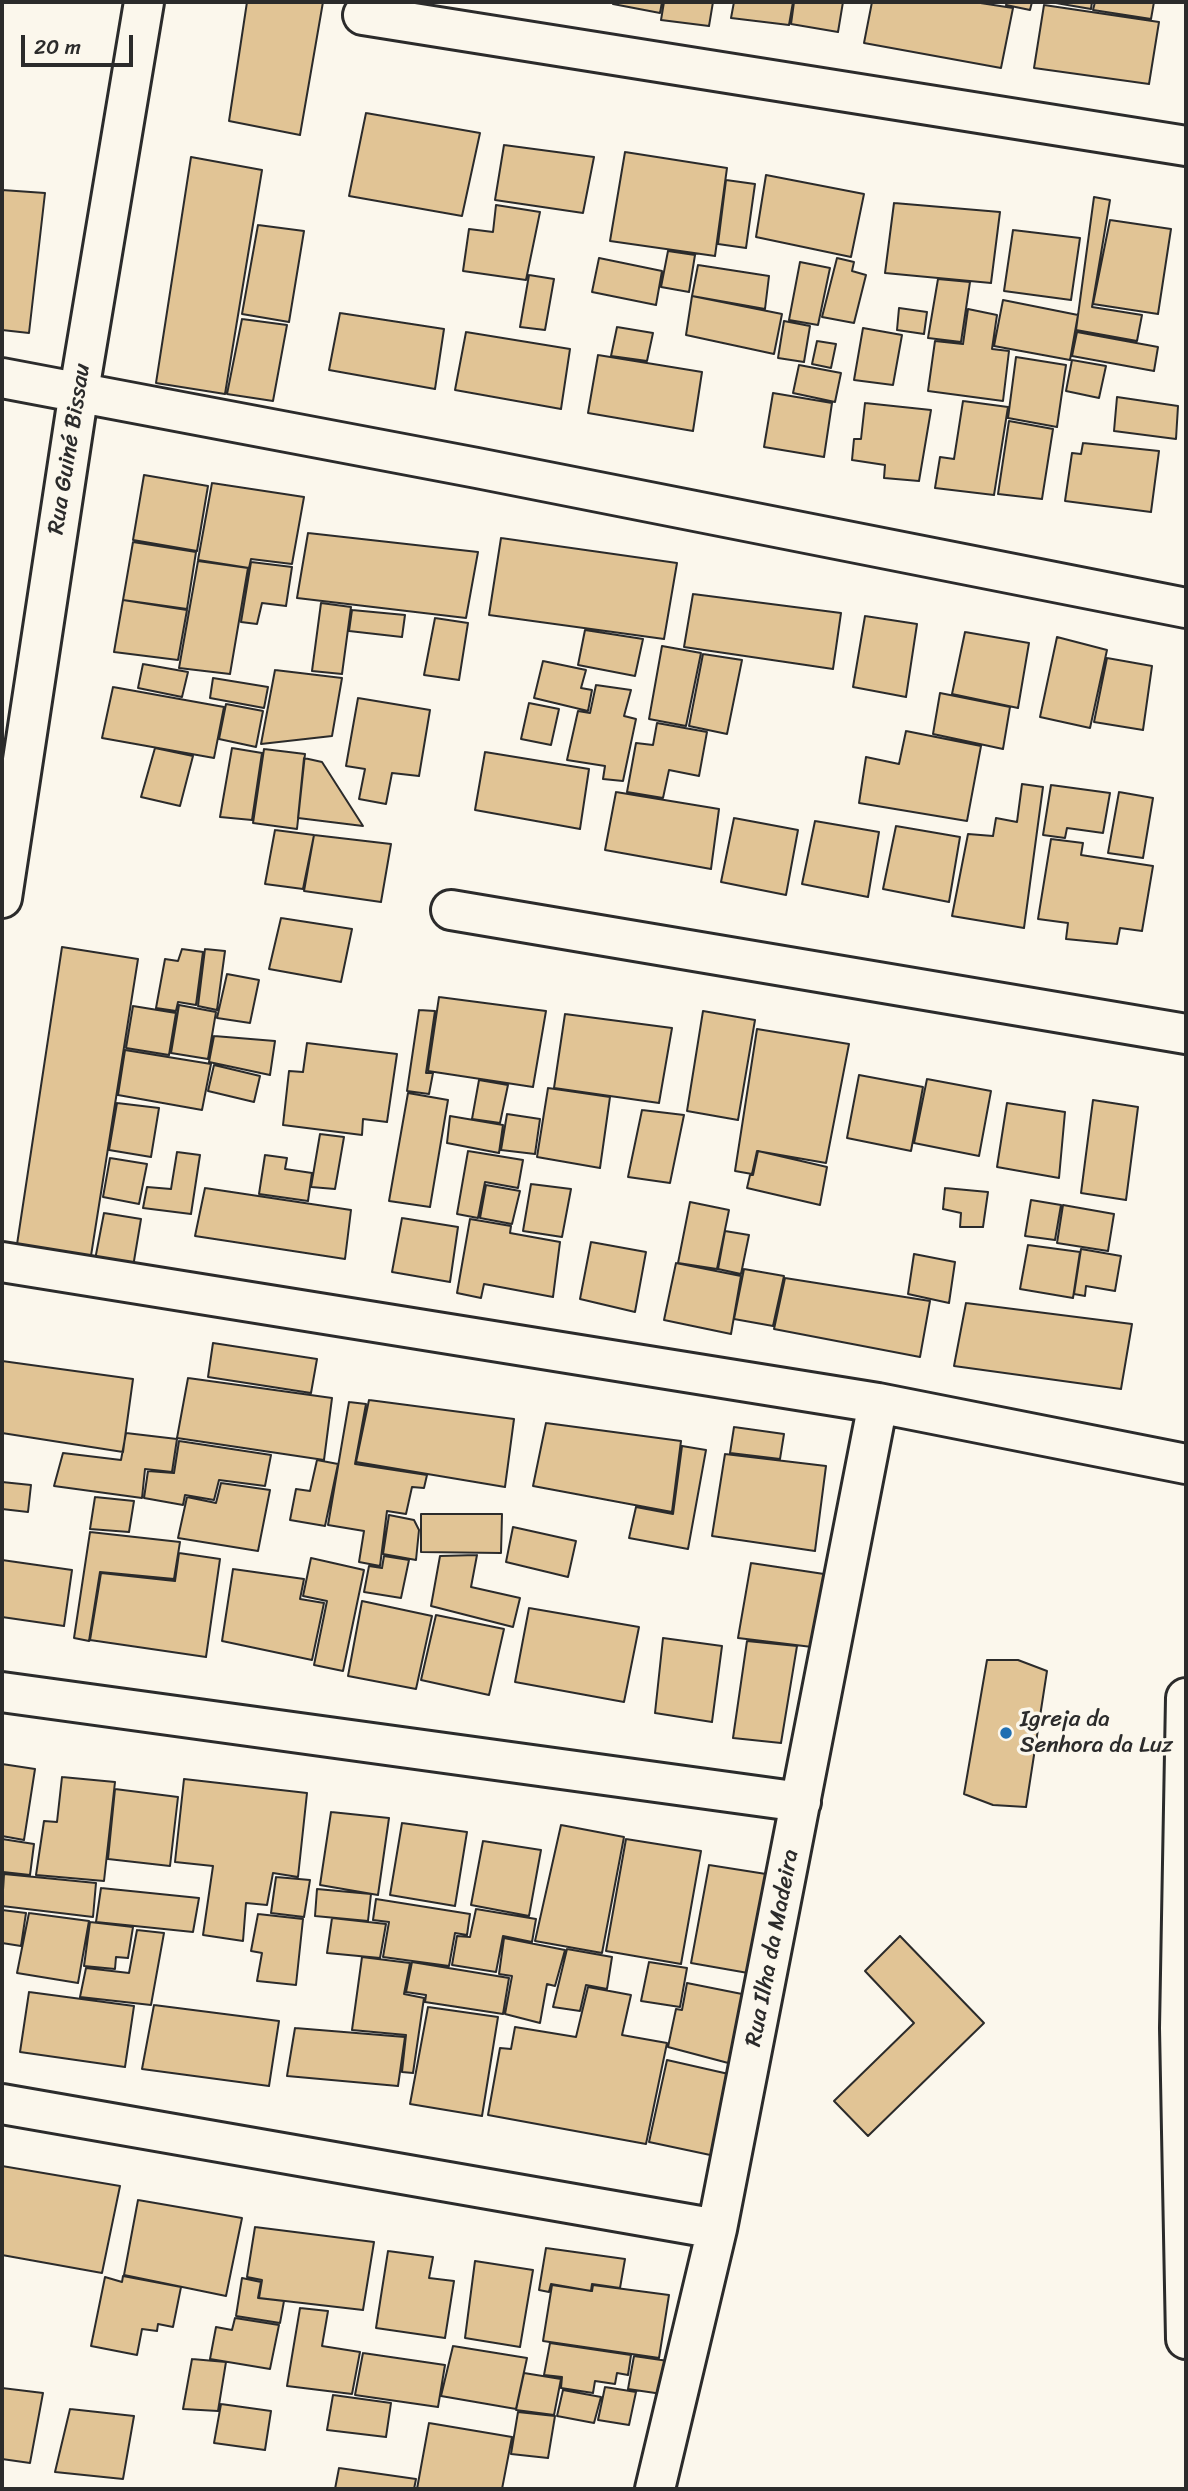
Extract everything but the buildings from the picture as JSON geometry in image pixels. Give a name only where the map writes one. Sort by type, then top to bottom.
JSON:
[{"type":"street","name":"Rua Guiné Bissau","points":[[2,898],[79,391],[144,2]]},
{"type":"street","points":[[363,15],[1186,146]]},
{"type":"street","points":[[2,378],[1186,608]]},
{"type":"street","points":[[452,910],[1186,1034]]},
{"type":"street","points":[[2,1262],[878,1403],[1186,1464]]},
{"type":"street","name":"Rua Ilha da Madeira","points":[[656,2489],[717,2229],[878,1403]]},
{"type":"street","points":[[2,1692],[802,1802]]},
{"type":"street","points":[[1186,1698],[1180,2028],[1186,2339]]},
{"type":"street","points":[[2,2104],[717,2229]]},
{"type":"place","name":"Igreja da Senhora da Luz","points":[[1006,1733]]}]
